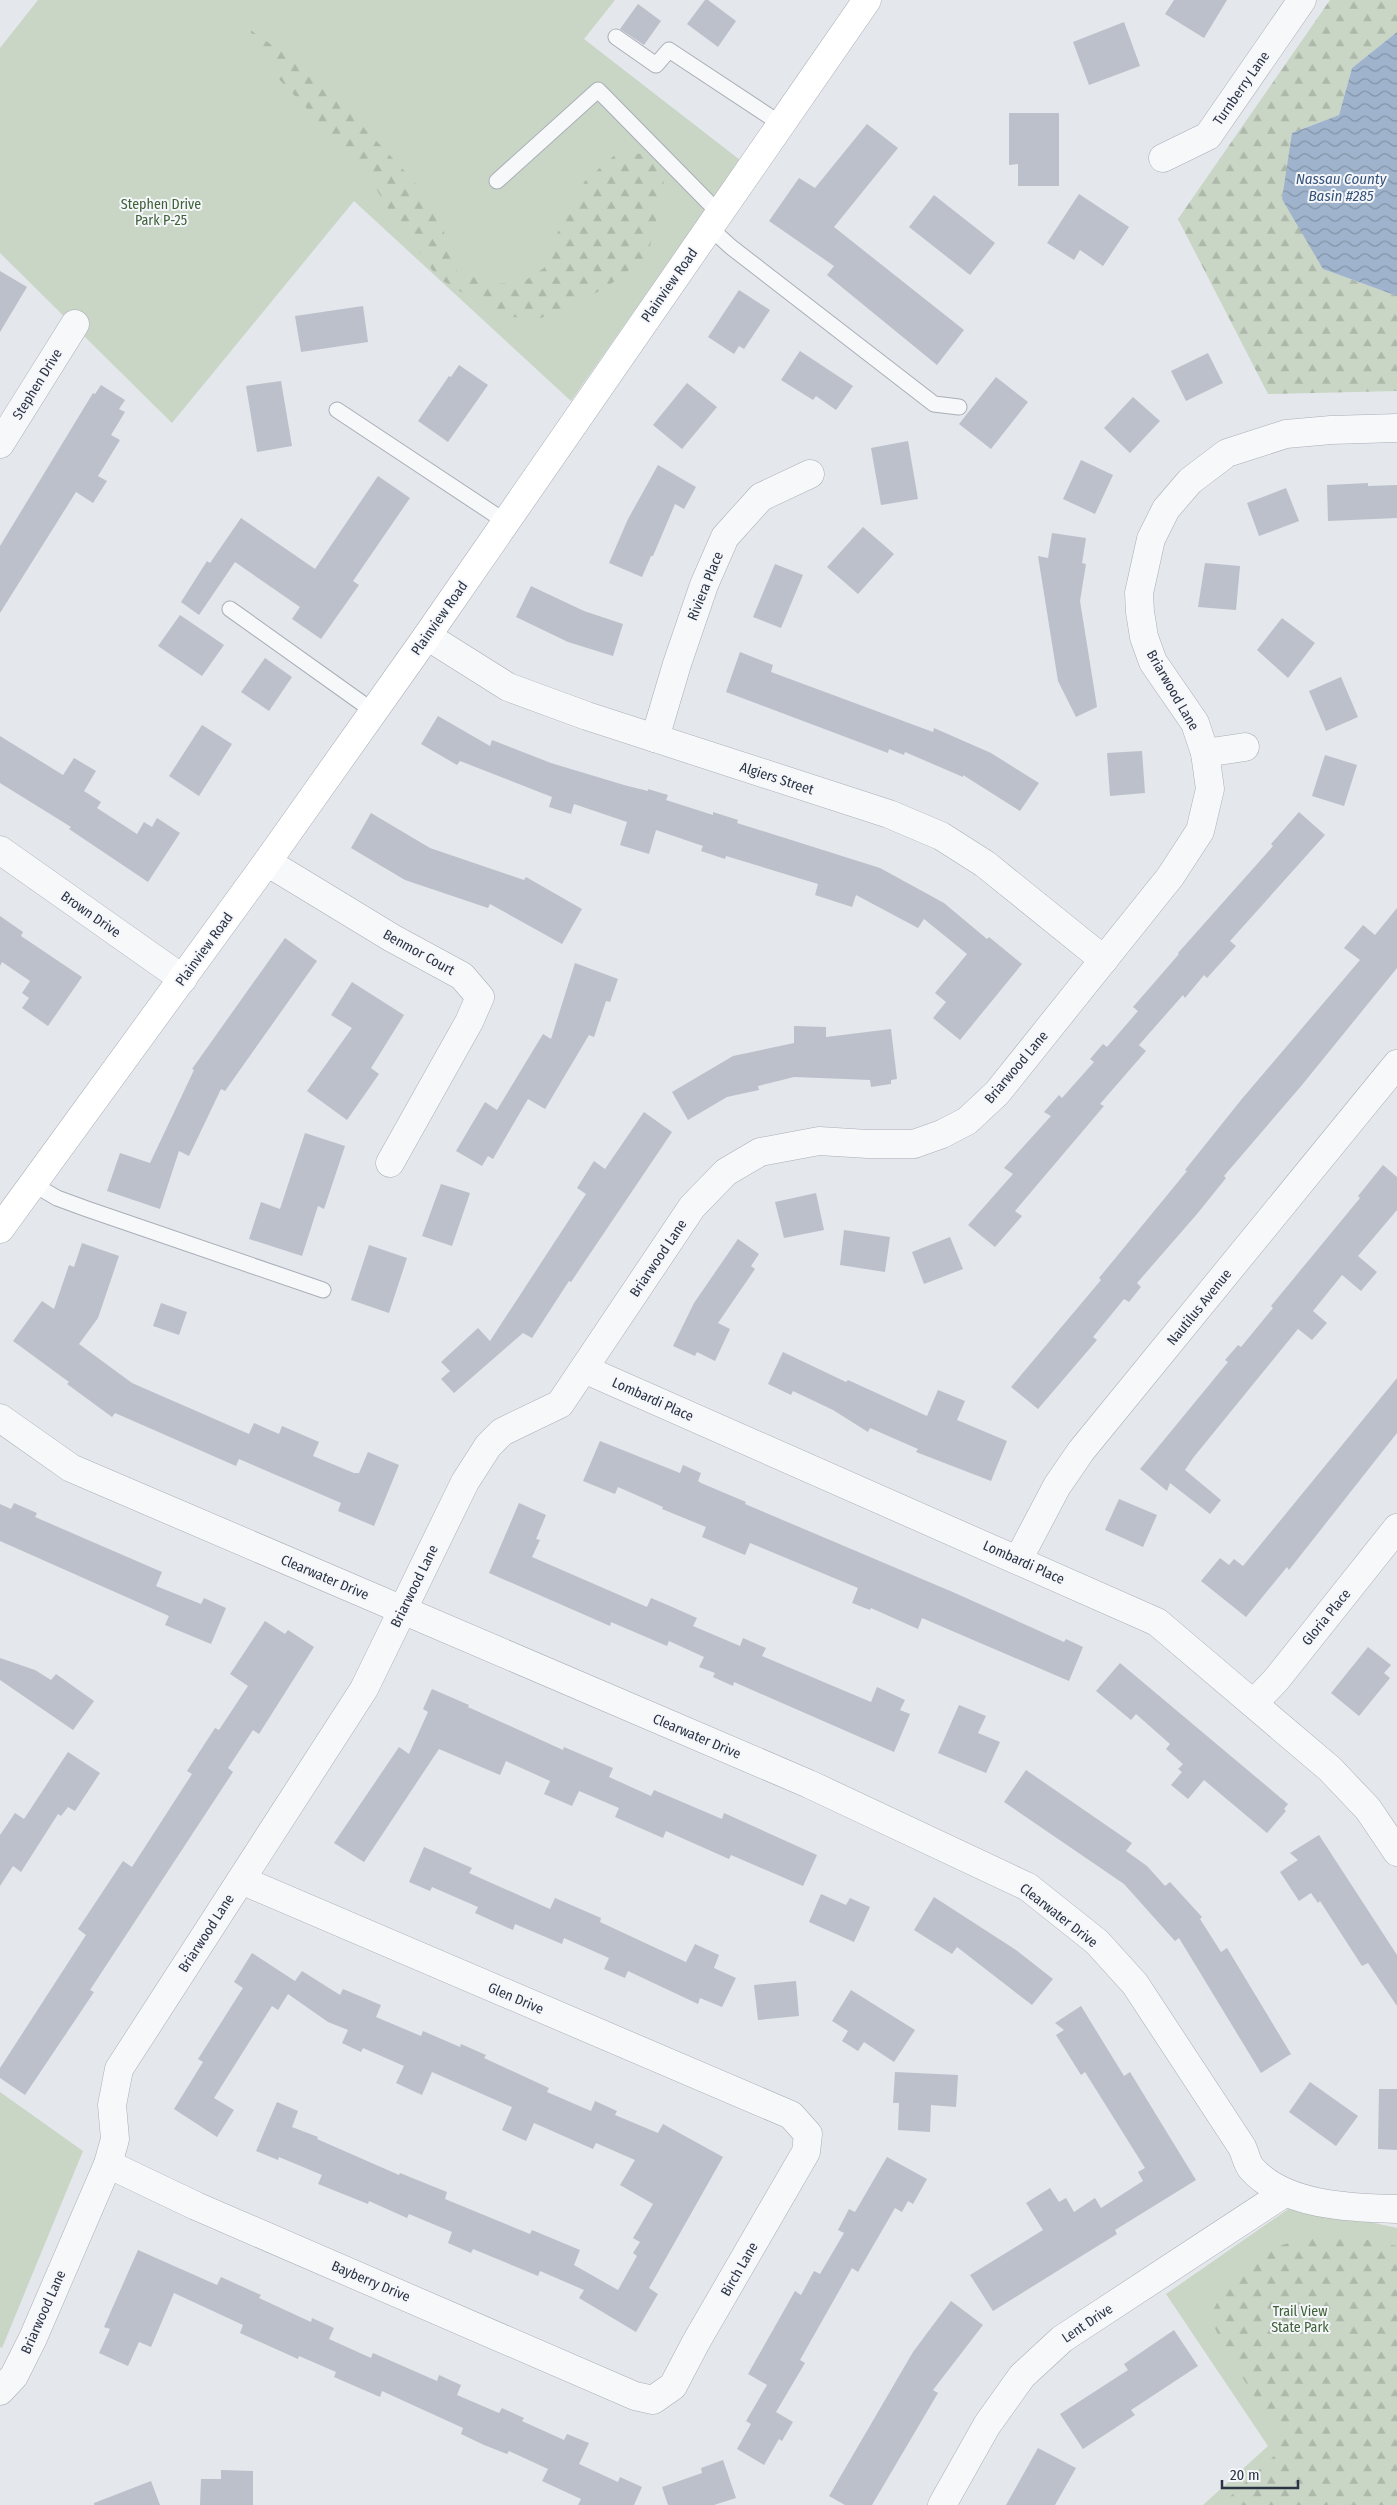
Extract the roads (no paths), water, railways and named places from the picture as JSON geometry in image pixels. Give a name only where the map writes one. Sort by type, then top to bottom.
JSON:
[{"type":"main road","name":"Plainview Road","points":[[0,1229],[183,979],[427,636],[867,0]]},
{"type":"street","name":"Turnberry Lane","points":[[1163,158],[1208,136],[1302,0]]},
{"type":"street","name":"Stephen Drive","points":[[0,444],[75,324]]},
{"type":"street","name":"Briarwood Lane","points":[[0,2391],[14,2376],[33,2338],[108,2164],[115,2139],[112,2105],[119,2069],[364,1689],[465,1482],[488,1446],[502,1432],[560,1404],[692,1207],[726,1172],[760,1152],[819,1140],[868,1144],[914,1144],[942,1134],[967,1121],[997,1093],[1170,877],[1200,831],[1210,789],[1205,753],[1195,723],[1153,662],[1144,637],[1140,612],[1140,593],[1151,539],[1166,509],[1190,481],[1228,453],[1286,434],[1331,430],[1397,428]]},
{"type":"street","name":"Riviera Place","points":[[654,738],[701,594],[725,537],[761,497],[810,474]]},
{"type":"street","name":"Algiers Street","points":[[427,636],[508,687],[587,716],[889,814],[942,836],[985,864],[1104,960]]},
{"type":"street","points":[[1205,753],[1245,747]]},
{"type":"street","name":"Brown Drive","points":[[0,850],[183,979]]},
{"type":"street","name":"Benmor Court","points":[[267,862],[392,938],[462,976],[480,997],[469,1022],[390,1163]]},
{"type":"street","name":"Nautilus Avenue","points":[[1018,1560],[1057,1486],[1081,1451],[1397,1064]]},
{"type":"street","name":"Lombardi Place","points":[[584,1368],[1157,1622],[1330,1768],[1368,1809],[1397,1852]]},
{"type":"street","name":"Clearwater Drive","points":[[0,1418],[71,1468],[809,1784],[1028,1887],[1096,1942],[1135,1984],[1242,2147],[1250,2168],[1283,2194]]},
{"type":"street","name":"Gloria Place","points":[[1254,1703],[1276,1680],[1397,1528]]},
{"type":"street","name":"Glen Drive","points":[[241,1880],[791,2115]]},
{"type":"street","name":"Birch Lane","points":[[635,2396],[653,2400],[673,2386],[696,2342],[806,2152],[808,2134],[791,2115]]},
{"type":"street","name":"Bayberry Drive","points":[[108,2164],[196,2206],[635,2396]]},
{"type":"street","points":[[1283,2194],[1354,2208],[1397,2209]]},
{"type":"street","name":"Lent Drive","points":[[942,2505],[987,2425],[1022,2376],[1062,2339],[1283,2194]]},
{"type":"lane","points":[[616,37],[656,65],[669,50],[781,124]]},
{"type":"lane","points":[[497,181],[598,90],[714,220],[731,247],[934,404],[959,407]]},
{"type":"lane","points":[[337,410],[506,522]]},
{"type":"lane","points":[[230,610],[373,711]]},
{"type":"lane","points":[[33,1184],[57,1198],[95,1212],[322,1290]]},
{"type":"water","name":"Nassau County Basin #285","points":[[1397,32],[1397,296],[1323,269],[1282,199],[1292,133],[1339,115],[1352,68]]},
{"type":"park label","name":"Stephen Drive Park P-25","points":[[161,212]]},
{"type":"park label","name":"Trail View State Park","points":[[1300,2320]]}]
